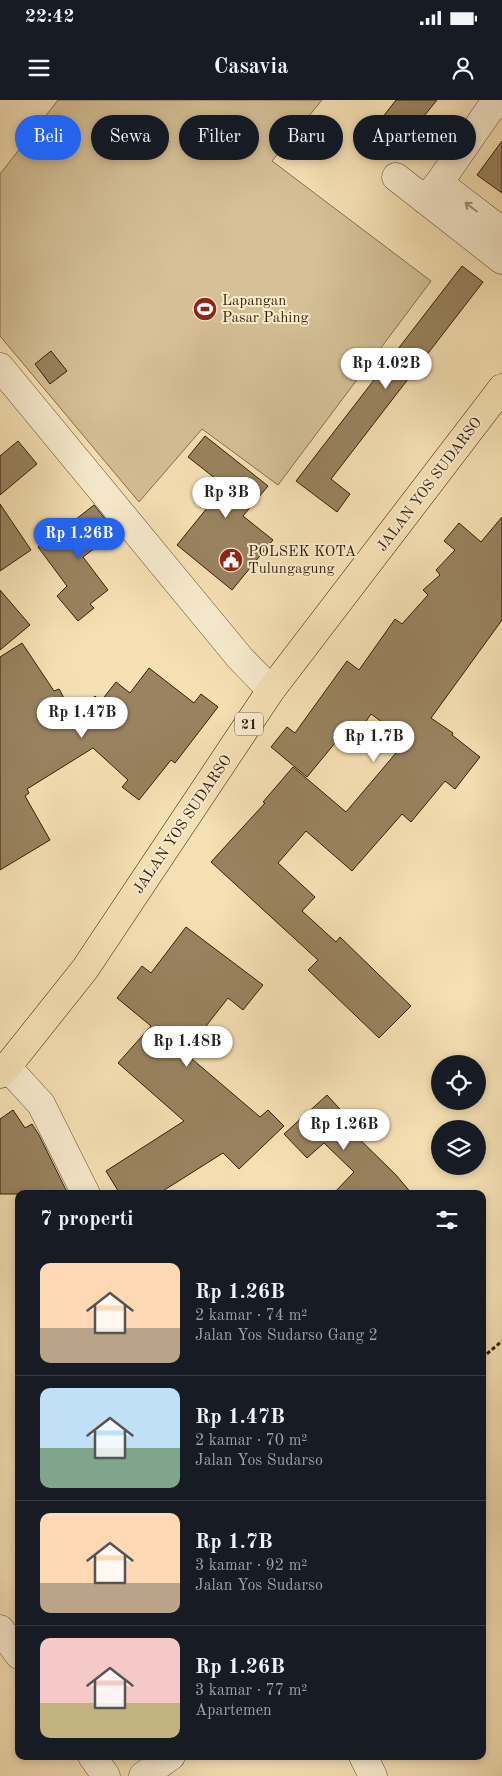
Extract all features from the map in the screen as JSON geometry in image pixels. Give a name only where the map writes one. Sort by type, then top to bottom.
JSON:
[{"type":"highway","name":"JALAN YOS SUDARSO","points":[[4,1070],[85,969],[272,690],[502,388]]},
{"type":"street","points":[[432,192],[490,109],[502,102]]},
{"type":"street","points":[[396,178],[432,192],[502,231]]},
{"type":"street","points":[[432,192],[502,260]]},
{"type":"street","points":[[0,367],[240,658],[272,690]]},
{"type":"street","points":[[4,1070],[41,1104],[84,1190]]},
{"type":"street","points":[[95,1760],[106,1776]]},
{"type":"street","points":[[143,1776],[165,1760]]},
{"type":"street","points":[[365,1760],[373,1776]]},
{"type":"path","points":[[486,1355],[502,1341]]},
{"type":"shaded area","name":"Lapangan Pasar Pahing","points":[[58,100],[322,100],[310,115],[269,115],[269,160],[273,160],[431,281],[278,485],[202,429],[139,502],[0,336],[0,174],[15,155],[15,160],[81,160],[81,115],[46,115]]},
{"type":"building","points":[[396,100],[437,100],[425,115],[384,115]]},
{"type":"building","points":[[502,141],[502,193],[477,175]]},
{"type":"building","points":[[462,266],[483,282],[331,479],[350,494],[337,512],[296,481]]},
{"type":"building","points":[[51,351],[67,371],[50,384],[35,364]]},
{"type":"building","points":[[205,436],[268,486],[243,516],[273,540],[232,590],[177,545],[225,486],[188,457]]},
{"type":"building","points":[[18,441],[37,464],[0,495],[0,456]]},
{"type":"building","points":[[0,504],[31,550],[0,571]]},
{"type":"building","points":[[94,505],[116,532],[83,557],[108,590],[90,604],[94,608],[78,621],[57,596],[67,586],[38,547]]},
{"type":"building","points":[[502,517],[502,620],[431,718],[453,733],[452,735],[480,757],[455,789],[445,781],[411,822],[402,814],[352,871],[306,831],[278,863],[315,897],[302,911],[336,942],[340,937],[411,1006],[379,1038],[308,970],[318,960],[211,862],[265,803],[263,802],[293,767],[346,812],[407,740],[371,714],[358,733],[349,726],[307,777],[271,747],[287,727],[295,733],[347,661],[359,670],[395,619],[402,624],[428,595],[423,590],[440,575],[436,570],[455,550],[444,541],[459,523],[481,542]]},
{"type":"building","points":[[0,590],[30,625],[0,650]]},
{"type":"building","points":[[22,643],[54,691],[59,689],[75,718],[95,696],[101,701],[116,682],[130,693],[149,668],[194,703],[201,694],[218,707],[175,763],[171,760],[139,800],[122,787],[128,780],[93,748],[27,789],[29,793],[25,796],[50,840],[0,870],[0,657]]},
{"type":"building","points":[[186,927],[263,985],[243,1010],[228,998],[185,1053],[260,1117],[268,1110],[284,1126],[239,1169],[223,1153],[164,1190],[118,1190],[106,1171],[184,1121],[118,1063],[151,1026],[117,998],[142,966],[151,973]]},
{"type":"building","points":[[327,1095],[349,1119],[344,1124],[409,1190],[337,1190],[354,1172],[324,1143],[307,1158],[284,1134]]},
{"type":"building","points":[[13,1110],[25,1128],[32,1124],[66,1190],[15,1190],[15,1194],[0,1194],[0,1119]]},
{"type":"place","name":"Lapangan Pasar Pahing","points":[[205,309]]},
{"type":"place","name":"POLSEK KOTA Tulungagung","points":[[231,560]]}]
